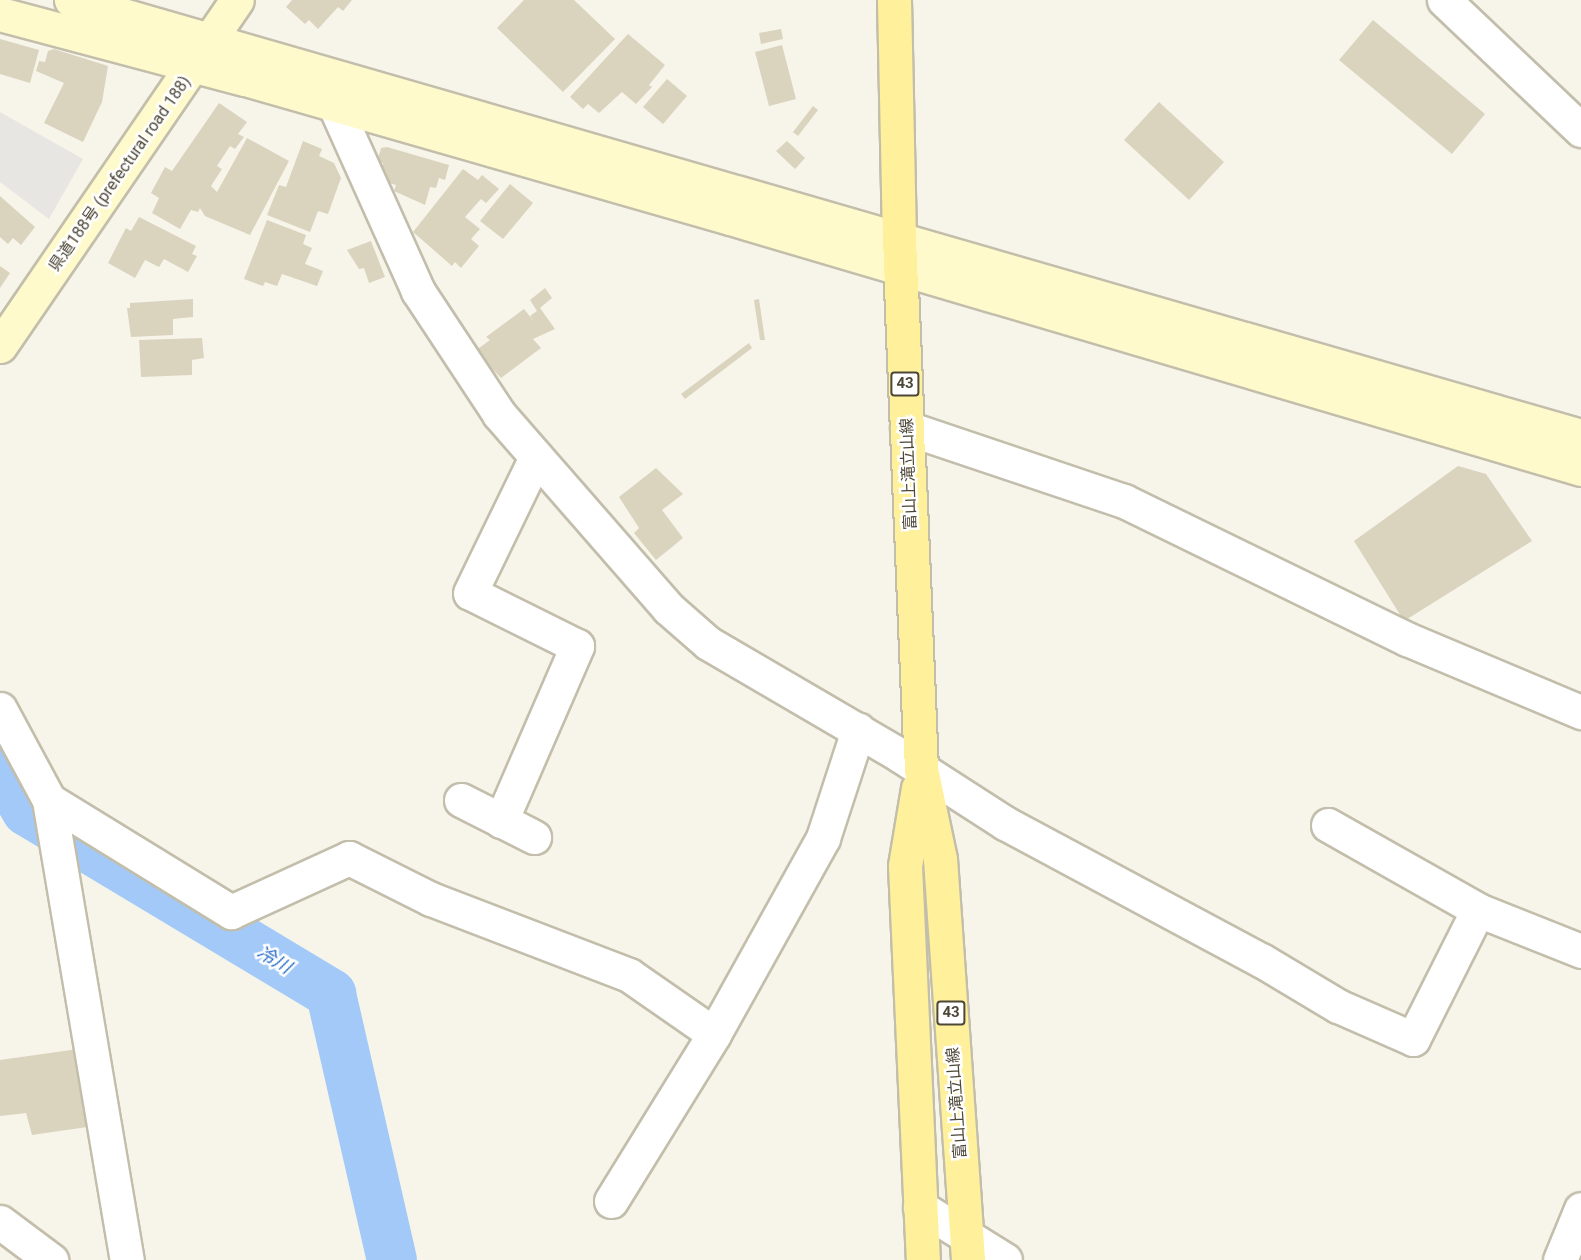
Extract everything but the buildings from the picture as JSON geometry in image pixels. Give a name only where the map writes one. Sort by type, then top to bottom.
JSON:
[{"type":"main road","name":"富山上滝立山線","points":[[894,0],[900,254],[921,769],[940,859],[967,1248]]},
{"type":"main road","name":"富山上滝立山線","points":[[921,769],[905,866],[923,1260]]},
{"type":"street","points":[[71,0],[334,104],[1581,436]]},
{"type":"street","points":[[1444,0],[1581,130]]},
{"type":"street","name":"県道188号 (prefectural road 188)","points":[[0,346],[203,54],[227,4]]},
{"type":"street","points":[[0,14],[203,54],[900,254],[1581,468]]},
{"type":"street","points":[[334,104],[418,291],[499,414],[668,608],[708,643],[858,730],[1005,823],[1262,960],[1338,1006],[1413,1039],[1478,910]]},
{"type":"street","points":[[907,428],[1124,501],[1407,639],[1581,712]]},
{"type":"street","points":[[501,821],[577,646],[470,593],[536,457]]},
{"type":"street","points":[[0,709],[49,800],[127,1260]]},
{"type":"street","points":[[611,1201],[714,1034],[823,838],[858,730]]},
{"type":"street","points":[[49,800],[231,912],[349,858],[431,899],[629,975],[714,1034]]},
{"type":"street","points":[[461,800],[534,837]]},
{"type":"street","points":[[1328,825],[1478,910],[1581,951]]},
{"type":"street","points":[[920,1207],[967,1248],[1005,1260]]},
{"type":"street","points":[[1560,1260],[1581,1209]]},
{"type":"street","points":[[0,1222],[51,1260]]},
{"type":"shaded area","points":[[0,112],[83,159],[49,219],[0,182]]},
{"type":"waterway","name":"冷川","points":[[0,767],[27,811],[331,994],[392,1260]]}]
